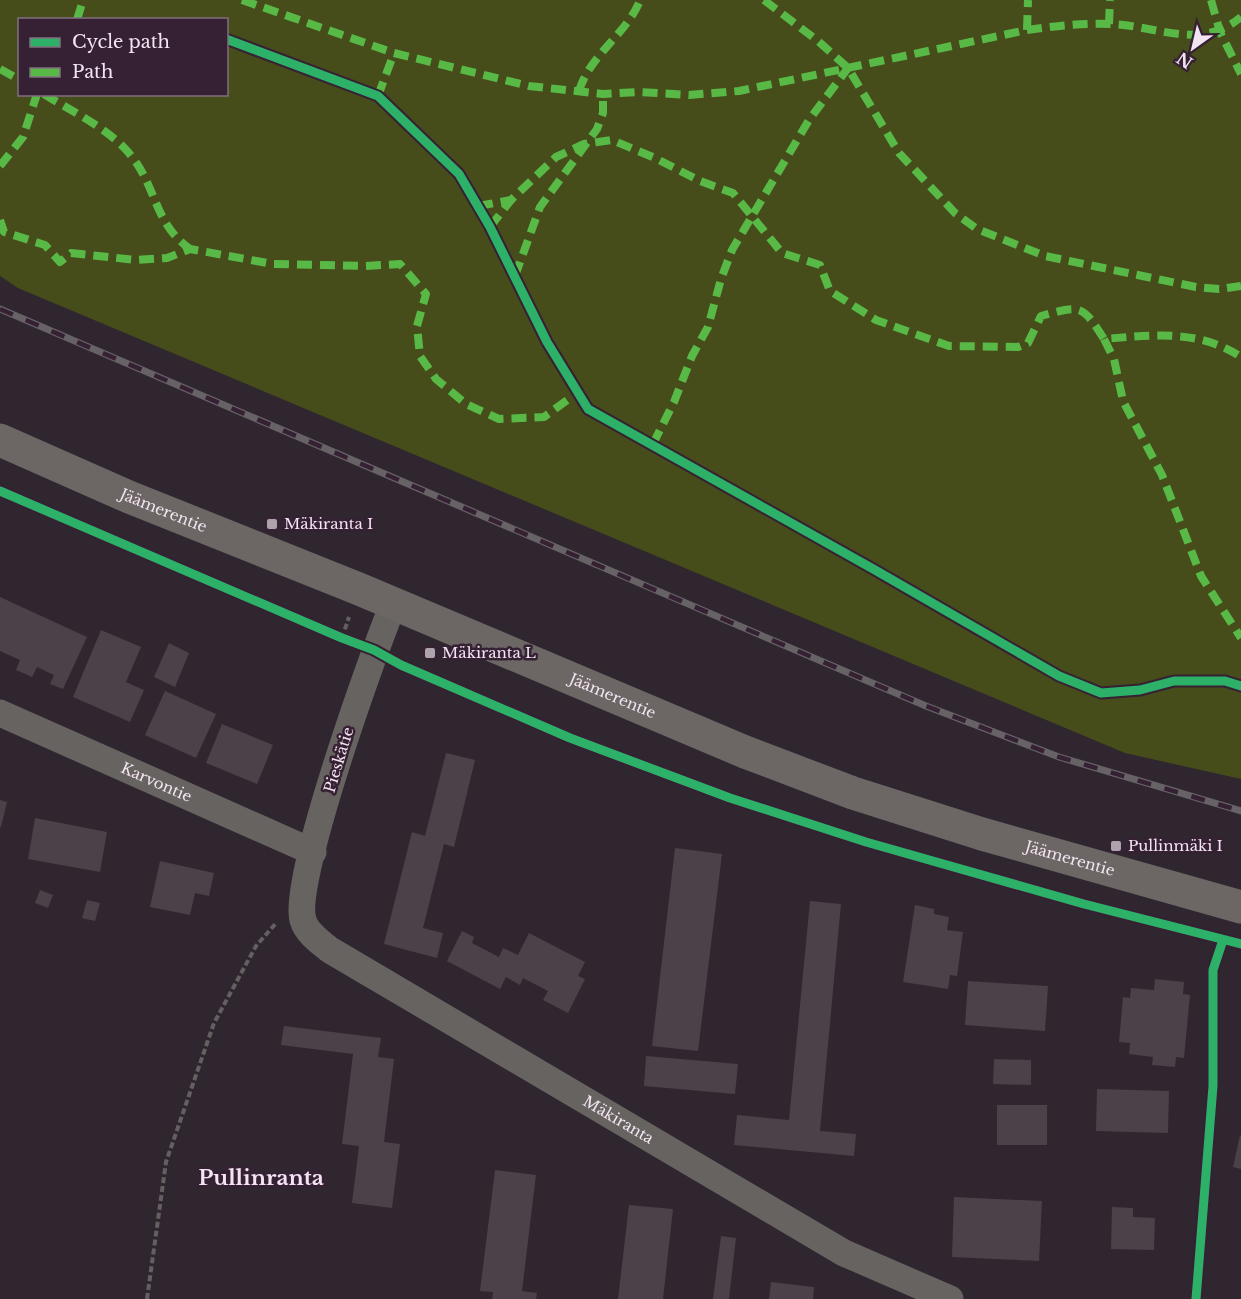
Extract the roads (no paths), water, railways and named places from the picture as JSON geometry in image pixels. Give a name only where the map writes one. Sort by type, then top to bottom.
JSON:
[{"type":"main road","name":"Jäämerentie","points":[[0,440],[129,497],[745,752],[853,792],[982,834],[1241,907]]},
{"type":"street","name":"Pieskätie","points":[[302,909],[313,852],[374,650],[393,605]]},
{"type":"street","name":"Karvontie","points":[[0,713],[313,852]]},
{"type":"street","name":"Mäkiranta","points":[[302,909],[314,936],[330,950],[834,1246],[897,1278],[950,1299]]},
{"type":"railway","points":[[0,309],[926,706],[1059,757],[1241,811]]},
{"type":"place","name":"Mäkiranta I","points":[[272,524]]},
{"type":"place","name":"Mäkiranta L","points":[[430,653]]},
{"type":"place","name":"Pullinmäki I","points":[[1116,846]]},
{"type":"district","name":"Pullinranta","points":[[261,1178]]}]
